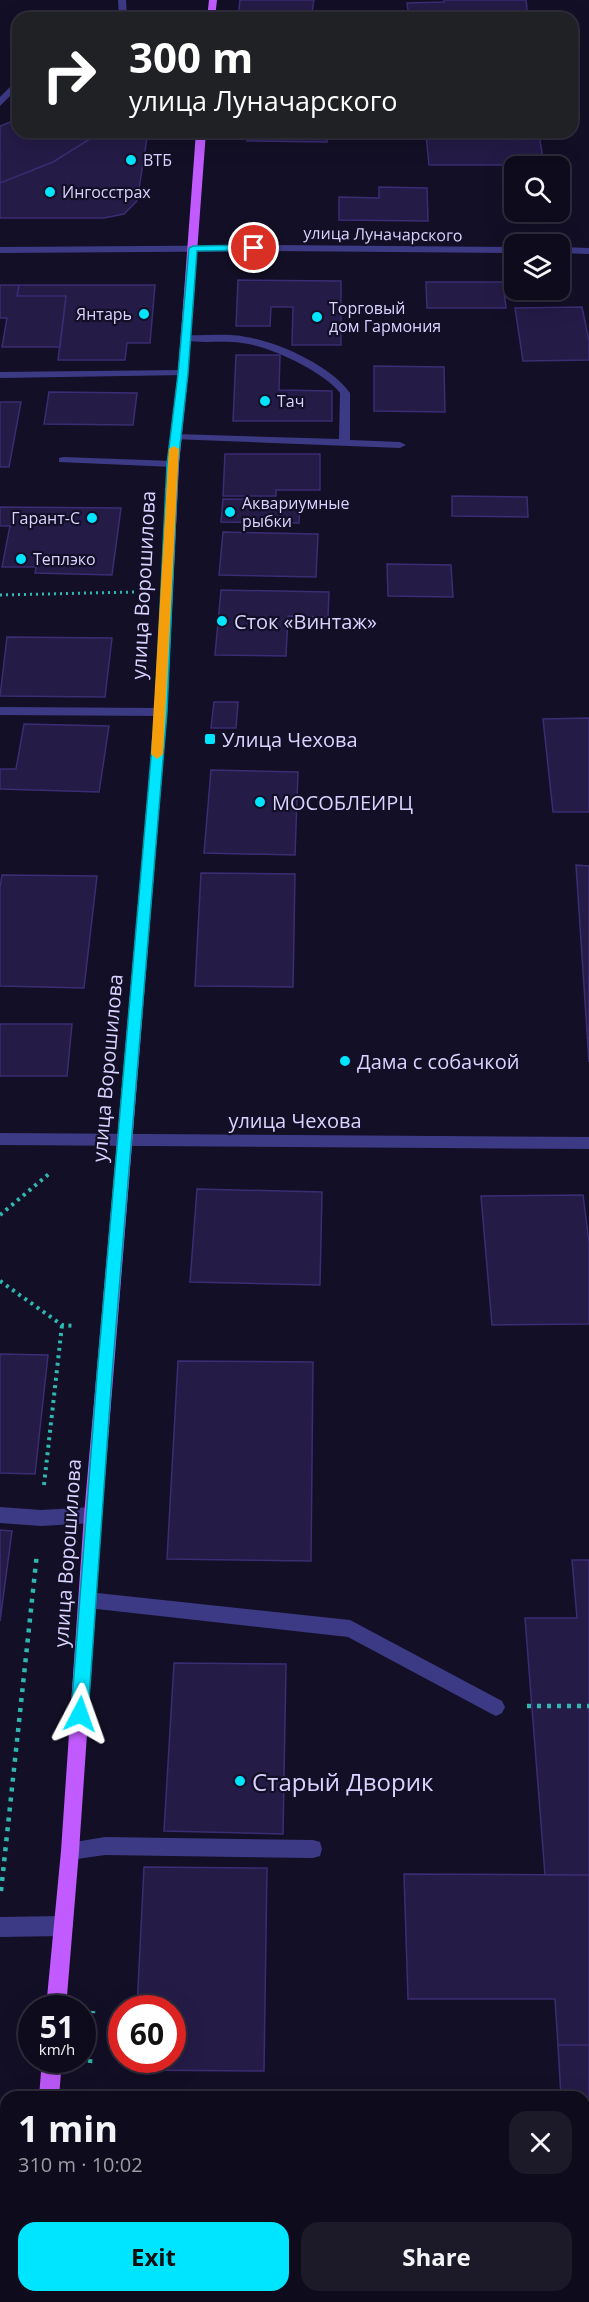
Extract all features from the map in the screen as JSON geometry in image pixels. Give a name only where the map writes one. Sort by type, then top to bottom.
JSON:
[{"type":"main road","name":"улица Ворошилова","points":[[57,1995],[70,1851],[108,1329],[126,1141],[161,712],[172,464],[183,374],[201,138]]},
{"type":"main road","points":[[49,2091],[51,2073]]},
{"type":"street","points":[[0,103],[12,89]]},
{"type":"street","name":"улица Луначарского","points":[[0,250],[193,248],[504,250]]},
{"type":"street","points":[[570,250],[589,251]]},
{"type":"street","points":[[186,338],[246,340],[264,344],[326,375],[343,388],[345,393],[344,442]]},
{"type":"street","points":[[0,375],[183,374]]},
{"type":"street","points":[[176,437],[400,445]]},
{"type":"street","points":[[63,460],[172,464]]},
{"type":"street","points":[[0,711],[161,712]]},
{"type":"street","name":"улица Чехова","points":[[0,1139],[589,1143]]},
{"type":"street","points":[[0,1515],[41,1518],[93,1515]]},
{"type":"street","points":[[88,1600],[350,1629],[496,1707]]},
{"type":"street","points":[[70,1851],[105,1846],[313,1849]]},
{"type":"street","points":[[0,1927],[63,1926]]},
{"type":"path","points":[[0,595],[167,592]]},
{"type":"path","points":[[0,1215],[58,1166]]},
{"type":"path","points":[[1,1283],[63,1325],[108,1329]]},
{"type":"path","points":[[0,1898],[63,1325]]},
{"type":"path","points":[[496,1707],[589,1706]]},
{"type":"building","points":[[240,0],[314,0],[312,12],[239,12]]},
{"type":"building","points":[[444,0],[526,0],[527,12],[408,12],[407,3],[444,2]]},
{"type":"building","points":[[12,121],[12,138],[92,138],[53,162],[0,183],[0,126]]},
{"type":"building","points":[[12,121],[12,138],[147,138],[137,201],[124,214],[104,218],[0,218],[0,126]]},
{"type":"building","points":[[247,138],[327,138],[327,142],[247,141]]},
{"type":"building","points":[[426,138],[540,138],[543,156],[504,156],[504,165],[429,165]]},
{"type":"building","points":[[379,187],[427,188],[428,221],[339,220],[339,197],[379,198]]},
{"type":"building","name":"Торговый дом Гармония","points":[[238,280],[341,281],[341,345],[292,345],[293,307],[271,307],[270,326],[236,326]]},
{"type":"building","points":[[426,282],[503,282],[506,308],[427,308]]},
{"type":"building","points":[[0,285],[19,285],[17,296],[66,296],[60,347],[2,347],[7,318],[0,318]]},
{"type":"building","points":[[19,285],[155,285],[150,343],[127,343],[125,360],[58,360],[66,296],[17,296]]},
{"type":"building","points":[[582,307],[589,341],[589,360],[523,361],[515,308]]},
{"type":"building","points":[[236,355],[280,355],[279,390],[332,391],[332,421],[233,421]]},
{"type":"building","points":[[374,366],[444,367],[445,412],[374,411]]},
{"type":"building","points":[[49,392],[137,393],[133,425],[44,424]]},
{"type":"building","points":[[0,402],[21,402],[9,467],[0,467]]},
{"type":"building","points":[[225,454],[320,454],[320,490],[276,490],[276,496],[223,496]]},
{"type":"building","points":[[452,496],[527,497],[528,517],[452,516]]},
{"type":"building","points":[[223,499],[300,500],[299,523],[221,522]]},
{"type":"building","points":[[0,507],[121,508],[112,575],[35,573],[36,567],[2,567],[10,526],[0,526]]},
{"type":"building","points":[[223,532],[318,534],[316,577],[219,575]]},
{"type":"building","points":[[387,564],[451,565],[453,597],[388,596]]},
{"type":"building","points":[[221,590],[329,592],[328,617],[288,616],[286,656],[215,655]]},
{"type":"building","points":[[7,637],[112,638],[105,697],[0,696]]},
{"type":"building","points":[[214,702],[238,702],[236,728],[211,728]]},
{"type":"building","points":[[589,718],[589,812],[553,812],[543,719]]},
{"type":"building","points":[[24,724],[109,726],[99,792],[0,789],[0,769],[16,769]]},
{"type":"building","points":[[211,770],[298,772],[295,855],[204,853]]},
{"type":"building","points":[[576,865],[589,866],[589,1062]]},
{"type":"building","points":[[201,873],[295,874],[293,987],[195,986]]},
{"type":"building","points":[[2,875],[97,876],[84,988],[0,986]]},
{"type":"building","points":[[0,1024],[72,1024],[67,1076],[0,1076]]},
{"type":"building","points":[[197,1189],[322,1192],[320,1285],[190,1282]]},
{"type":"building","points":[[583,1195],[589,1242],[589,1324],[492,1325],[481,1196]]},
{"type":"building","points":[[0,1354],[48,1355],[35,1474],[0,1473]]},
{"type":"building","points":[[178,1361],[313,1362],[311,1561],[167,1559]]},
{"type":"building","points":[[0,1530],[12,1531],[0,1621]]},
{"type":"building","points":[[572,1560],[589,1560],[589,1875],[545,1875],[525,1618],[577,1618]]},
{"type":"building","points":[[174,1663],[286,1664],[283,1834],[164,1831]]},
{"type":"building","points":[[144,1867],[267,1868],[264,2071],[186,2070],[186,1995],[138,1995]]},
{"type":"building","points":[[404,1874],[589,1875],[589,2045],[558,2045],[555,1999],[408,1999]]},
{"type":"building","points":[[558,2045],[589,2045],[589,2091],[561,2091]]},
{"type":"slow traffic","points":[[157,754],[174,449]]},
{"type":"place","name":"ВТБ","points":[[131,160]]},
{"type":"place","name":"Ингосстрах","points":[[50,192]]},
{"type":"place","name":"Янтарь","points":[[144,314]]},
{"type":"place","name":"Торговый дом Гармония","points":[[317,317]]},
{"type":"place","name":"Тач","points":[[265,401]]},
{"type":"place","name":"Аквариумные рыбки","points":[[230,512]]},
{"type":"place","name":"Гарант-С","points":[[92,518]]},
{"type":"place","name":"Теплэко","points":[[21,559]]},
{"type":"place","name":"Сток «Винтаж»","points":[[222,621]]},
{"type":"place","name":"Улица Чехова","points":[[210,739]]},
{"type":"place","name":"МОСОБЛЕИРЦ","points":[[260,802]]},
{"type":"place","name":"Дама с собачкой","points":[[345,1061]]},
{"type":"place","name":"Старый Дворик","points":[[240,1781]]},
{"type":"route","points":[[80,1714],[93,1515],[161,712],[172,464],[183,374],[193,248],[254,248]]}]
